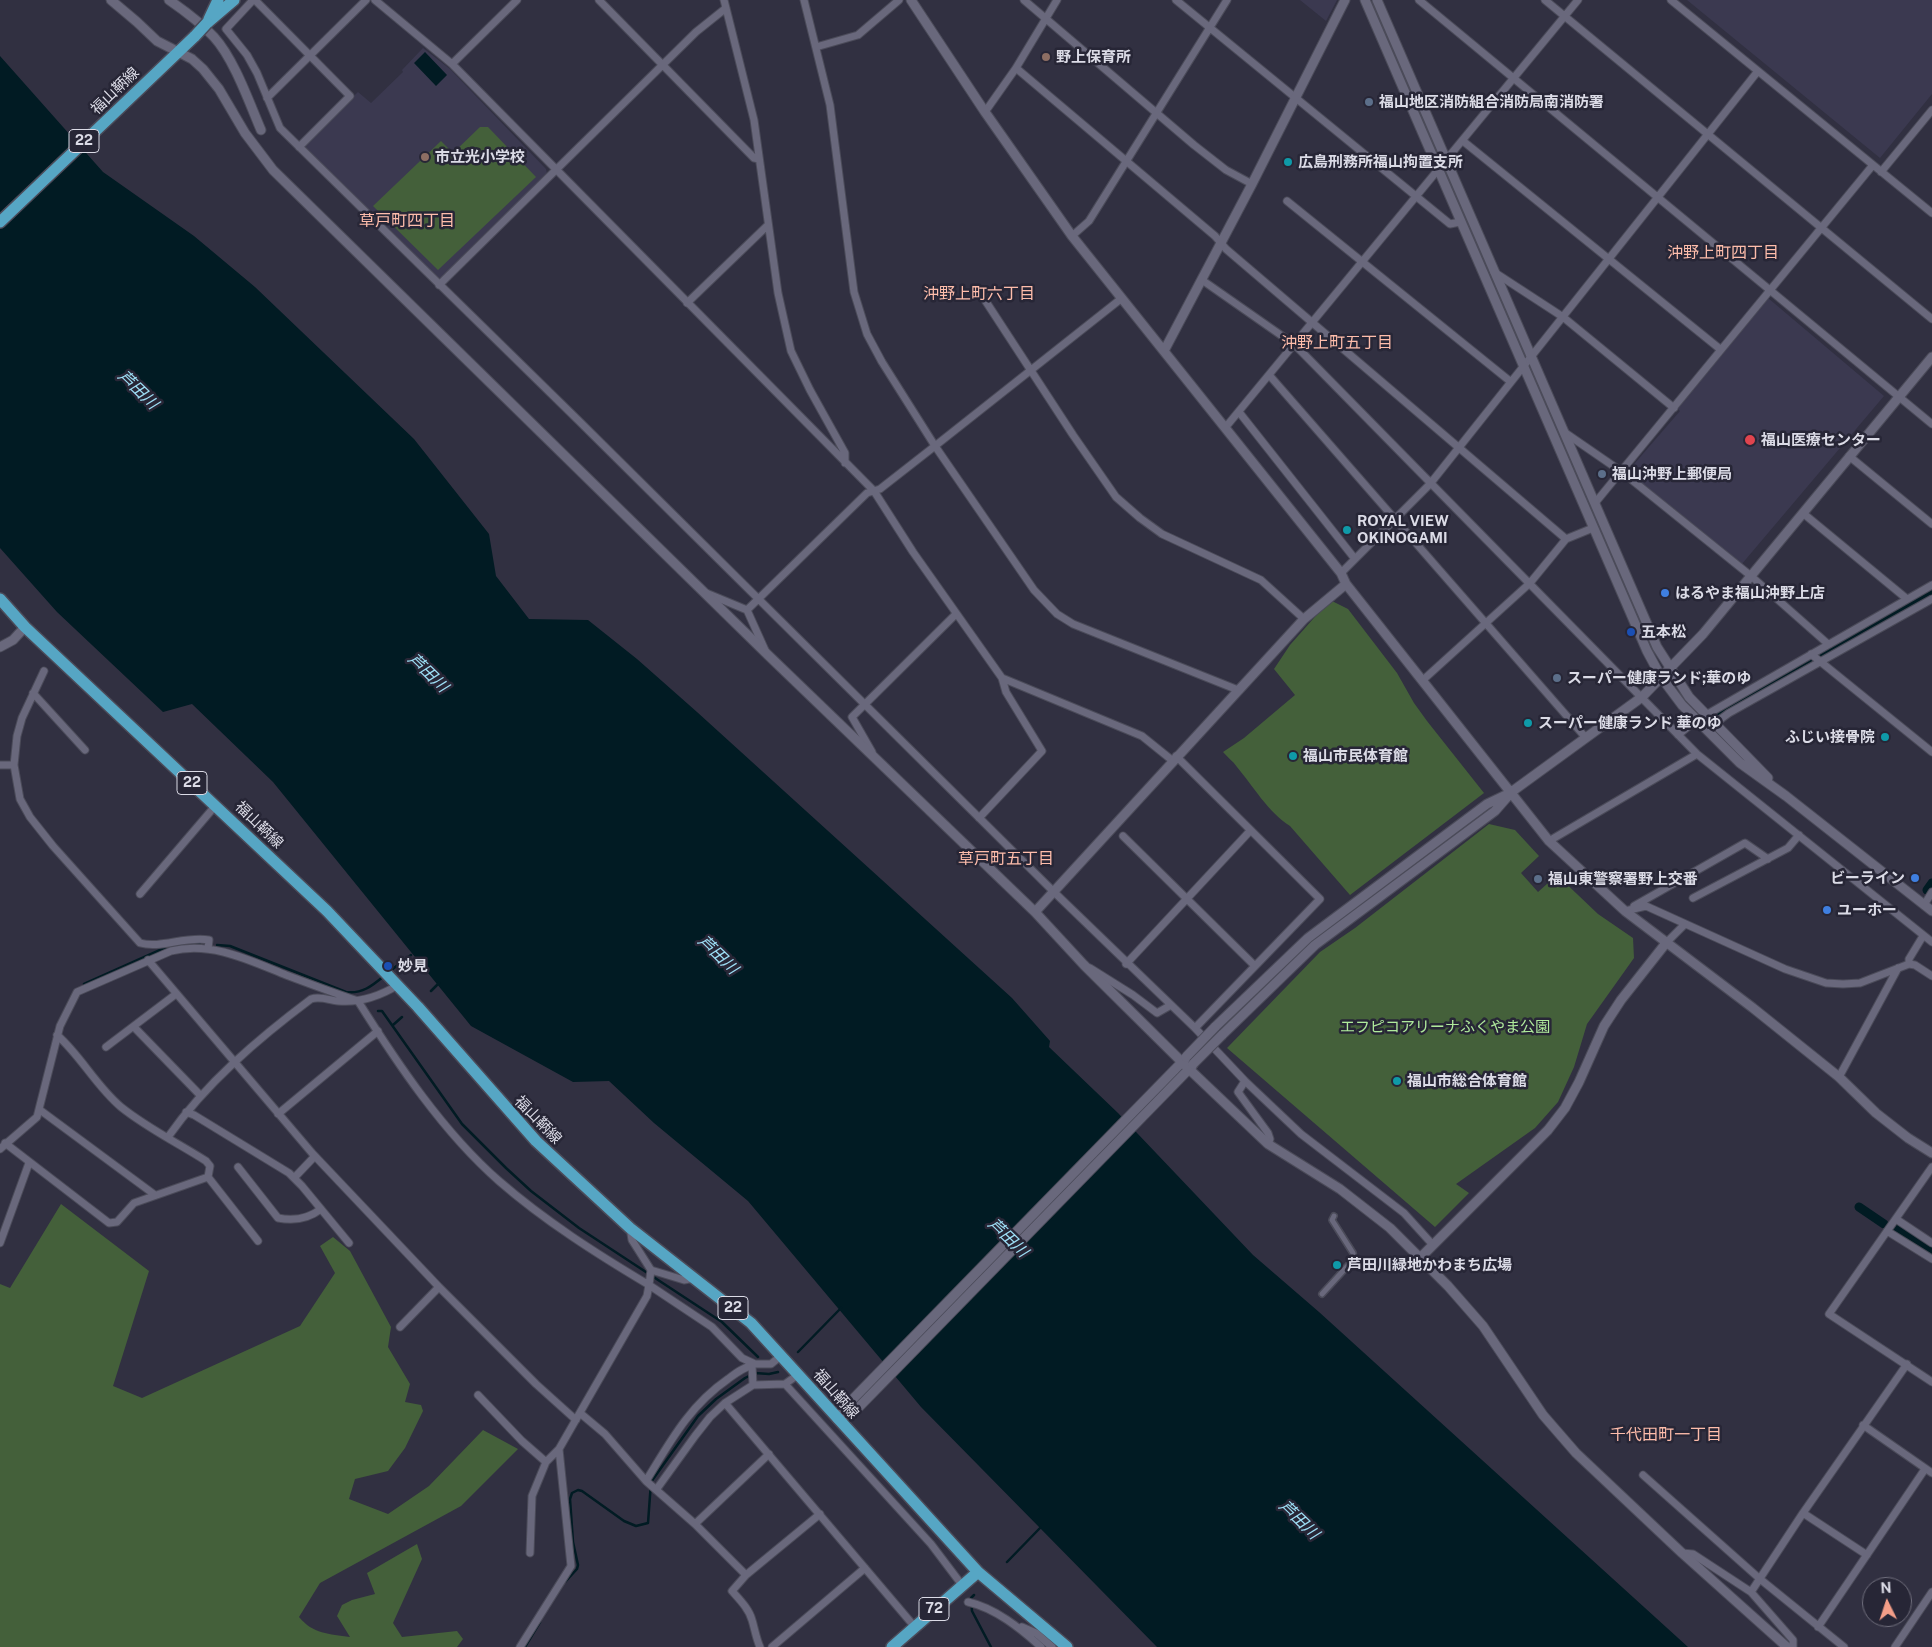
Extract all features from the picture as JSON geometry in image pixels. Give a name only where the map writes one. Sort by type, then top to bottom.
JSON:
[{"type":"main road","name":"福山鞆線","points":[[207,23],[218,0]]},
{"type":"main road","name":"福山鞆線","points":[[0,222],[168,60],[234,0]]},
{"type":"main road","name":"福山鞆線","points":[[0,599],[25,627],[327,911],[390,978],[536,1141],[630,1228],[751,1323],[978,1572],[1067,1647]]},
{"type":"main road","name":"72","points":[[893,1646],[978,1572]]},
{"type":"street","points":[[111,0],[138,22],[157,41],[166,47],[178,51],[203,69],[219,89],[245,133],[273,170],[768,655],[1035,912],[1185,1066],[1268,1144],[1340,1189],[1390,1228],[1483,1326],[1548,1421],[1576,1453],[1682,1553],[1787,1647]]},
{"type":"street","points":[[168,0],[188,13],[219,44],[248,98],[261,130]]},
{"type":"street","points":[[299,147],[350,96],[254,0],[226,29],[247,55],[258,73],[280,128],[299,147],[439,284],[1126,964],[1195,1028],[1245,1081],[1301,1134],[1404,1212],[1433,1245]]},
{"type":"street","points":[[267,98],[366,0]]},
{"type":"street","points":[[375,0],[452,64],[874,491],[908,545],[1002,678],[1006,692],[1042,751],[978,818]]},
{"type":"street","points":[[452,64],[517,0]]},
{"type":"street","points":[[598,0],[754,158],[759,159]]},
{"type":"street","points":[[804,0],[830,106],[854,292],[866,334],[934,446],[1034,590],[1057,614],[1073,624],[1238,690]]},
{"type":"street","points":[[816,47],[858,35],[899,0]]},
{"type":"street","points":[[911,0],[985,112],[1072,236],[1341,573],[1346,584],[1549,841],[1625,911],[1753,1008],[1839,1077],[1876,1113],[1908,1138],[1932,1153]]},
{"type":"street","points":[[1024,0],[1226,170],[1252,184]]},
{"type":"street","points":[[985,112],[1016,68],[1057,0]]},
{"type":"street","points":[[1176,0],[1416,198],[1450,224],[1460,222]]},
{"type":"street","points":[[1072,236],[1089,221],[1226,0]]},
{"type":"street","points":[[1164,351],[1252,184],[1345,0]]},
{"type":"street","points":[[1365,0],[1593,528],[1647,651],[1661,677],[1696,720],[1740,764],[1786,796],[1932,911]]},
{"type":"street","points":[[1377,0],[1657,647],[1690,698],[1786,796]]},
{"type":"street","points":[[1419,0],[1932,424]]},
{"type":"street","points":[[1545,0],[1932,319]]},
{"type":"street","points":[[1225,428],[1270,376],[1578,0]]},
{"type":"street","points":[[1671,0],[1932,214]]},
{"type":"street","points":[[439,284],[725,4],[754,120],[778,293],[791,350],[810,390],[845,453],[845,463]]},
{"type":"street","points":[[1016,68],[1566,539]]},
{"type":"street","points":[[1341,573],[1430,484],[1758,71]]},
{"type":"street","points":[[1881,172],[1932,110]]},
{"type":"street","points":[[1463,141],[1720,349]]},
{"type":"street","points":[[1595,503],[1873,165]]},
{"type":"street","points":[[1287,201],[1511,382]]},
{"type":"street","points":[[687,303],[768,225]]},
{"type":"street","points":[[1494,272],[1563,317],[1674,408]]},
{"type":"street","points":[[1202,280],[1295,345],[1697,754],[1932,942]]},
{"type":"street","points":[[981,294],[1116,497],[1162,534],[1261,580],[1304,619]]},
{"type":"street","points":[[748,610],[867,493],[880,489],[1122,298]]},
{"type":"street","points":[[838,1419],[855,1411],[1185,1066],[1215,1027],[1308,938],[1487,804],[1510,793],[1642,697],[1703,634],[1932,357]]},
{"type":"street","points":[[1270,376],[1586,738]]},
{"type":"street","points":[[1239,412],[1355,559]]},
{"type":"street","points":[[1564,432],[1622,472],[1751,576],[1828,644]]},
{"type":"street","points":[[1849,456],[1932,524]]},
{"type":"street","points":[[1804,514],[1907,599]]},
{"type":"street","points":[[1423,680],[1530,583],[1566,539],[1593,528]]},
{"type":"street","points":[[1035,912],[1174,758],[1304,619],[1346,584]]},
{"type":"street","points":[[1714,724],[1816,658],[1828,644],[1932,585]]},
{"type":"street","points":[[706,593],[748,610],[768,655]]},
{"type":"street","points":[[1706,715],[1932,598]]},
{"type":"street","points":[[879,763],[852,718],[956,614]]},
{"type":"street","points":[[0,647],[13,640],[25,627]]},
{"type":"street","points":[[1816,658],[1932,752]]},
{"type":"street","points":[[44,671],[22,718],[17,736],[14,765],[20,799],[30,817],[52,846],[140,943],[150,946],[197,938],[209,940],[208,948]]},
{"type":"street","points":[[1002,678],[1142,736],[1174,758],[1320,899],[1195,1028]]},
{"type":"street","points":[[33,693],[84,750]]},
{"type":"street","points":[[1678,735],[1696,720]]},
{"type":"street","points":[[1549,841],[1697,754]]},
{"type":"street","points":[[0,765],[14,765]]},
{"type":"street","points":[[838,1419],[848,1404],[1185,1066],[1222,1035],[1315,945],[1495,811],[1510,793]]},
{"type":"street","points":[[140,894],[216,805]]},
{"type":"street","points":[[1126,964],[1250,831]]},
{"type":"street","points":[[1693,898],[1788,848],[1799,835]]},
{"type":"street","points":[[1124,836],[1255,966]]},
{"type":"street","points":[[1625,911],[1745,843],[1768,859]]},
{"type":"street","points":[[1924,905],[1932,892]]},
{"type":"street","points":[[1625,911],[1646,906],[1785,969],[1826,983],[1860,983],[1908,964],[1915,965],[1932,976]]},
{"type":"street","points":[[1420,1258],[1548,1130],[1565,1108],[1580,1082],[1604,1026],[1621,1000],[1666,943],[1684,924]]},
{"type":"street","points":[[1908,964],[1909,959],[1924,936]]},
{"type":"street","points":[[208,1177],[134,1203],[117,1222],[109,1223],[30,1163],[2,1146],[37,1117],[57,1035],[77,992],[148,960],[185,947],[208,948],[238,956],[331,993],[358,1001],[437,1115],[499,1180],[560,1229],[597,1254],[649,1284],[712,1328],[742,1358],[753,1366]]},
{"type":"street","points":[[148,960],[315,1156],[439,1287],[522,1370],[578,1417],[605,1434],[651,1486],[695,1524],[746,1575]]},
{"type":"street","points":[[1084,964],[1114,982],[1157,1013],[1170,1005]]},
{"type":"street","points":[[1839,1077],[1898,967]]},
{"type":"street","points":[[168,1137],[186,1112],[201,1096],[266,1033],[311,999],[317,997],[339,1001],[358,1001],[384,993],[390,978]]},
{"type":"street","points":[[106,1047],[176,994]]},
{"type":"street","points":[[134,1027],[201,1096]]},
{"type":"street","points":[[278,1114],[378,1031]]},
{"type":"street","points":[[57,1035],[66,1043],[102,1088],[121,1107],[140,1121],[206,1160],[210,1166],[208,1177],[258,1241]]},
{"type":"street","points":[[1245,1081],[1238,1092],[1268,1133],[1270,1139],[1268,1144]]},
{"type":"street","points":[[40,1110],[155,1195]]},
{"type":"street","points":[[186,1112],[289,1173],[349,1243]]},
{"type":"street","points":[[294,1178],[315,1156]]},
{"type":"street","points":[[0,1243],[30,1163]]},
{"type":"street","points":[[238,1167],[278,1218],[290,1220],[312,1216],[321,1209]]},
{"type":"street","points":[[1932,1167],[1829,1314],[1932,1382]]},
{"type":"street","points":[[1322,1294],[1354,1259],[1353,1253],[1332,1220],[1334,1216]]},
{"type":"street","points":[[1896,1218],[1932,1243]]},
{"type":"street","points":[[530,1553],[532,1496],[546,1462],[559,1448],[578,1417],[647,1296],[651,1271],[632,1240],[630,1228]]},
{"type":"street","points":[[1887,1231],[1932,1259]]},
{"type":"street","points":[[651,1271],[684,1280],[695,1278]]},
{"type":"street","points":[[400,1327],[439,1287]]},
{"type":"street","points":[[651,1486],[680,1426],[702,1399],[739,1370],[771,1364],[782,1355]]},
{"type":"street","points":[[1751,1592],[1863,1425],[1907,1364]]},
{"type":"street","points":[[753,1366],[753,1383]]},
{"type":"street","points":[[651,1486],[710,1417],[725,1403],[753,1383],[785,1384],[799,1374]]},
{"type":"street","points":[[785,1384],[931,1544],[962,1585]]},
{"type":"street","points":[[478,1394],[522,1441],[546,1462]]},
{"type":"street","points":[[725,1403],[914,1626]]},
{"type":"street","points":[[1818,1627],[1867,1555],[1929,1471],[1863,1425]]},
{"type":"street","points":[[520,1647],[571,1566],[559,1448]]},
{"type":"street","points":[[695,1524],[769,1454]]},
{"type":"street","points":[[1643,1475],[1760,1579],[1844,1647]]},
{"type":"street","points":[[1803,1513],[1867,1555]]},
{"type":"street","points":[[760,1647],[755,1635],[752,1619],[743,1603],[732,1591],[746,1575],[820,1514]]},
{"type":"street","points":[[1682,1553],[1693,1554],[1751,1592],[1792,1640],[1793,1647]]},
{"type":"street","points":[[772,1647],[865,1568]]},
{"type":"street","points":[[1895,1647],[1932,1592]]},
{"type":"street","points":[[971,1603],[1036,1634],[1052,1647]]},
{"type":"street","points":[[1015,1624],[1041,1647]]},
{"type":"shaded area","points":[[1300,0],[1337,0],[1326,21]]},
{"type":"shaded area","points":[[1687,0],[1932,0],[1932,94],[1880,158]]},
{"type":"shaded area","name":"市立光小学校","points":[[423,48],[450,69],[546,169],[547,174],[443,277],[437,279],[302,146],[358,92],[371,103],[403,72],[402,70]]},
{"type":"shaded area","name":"福山医療センター","points":[[1768,298],[1884,396],[1741,565],[1629,474],[1629,470],[1680,411],[1677,408]]},
{"type":"green space","points":[[480,127],[488,127],[536,177],[438,270],[373,206],[441,141],[453,153]]},
{"type":"green space","points":[[1328,602],[1334,602],[1348,609],[1397,673],[1427,721],[1484,793],[1350,895],[1290,826],[1275,814],[1223,752],[1244,738],[1295,695],[1274,669],[1290,645]]},
{"type":"green space","name":"エフピコアリーナふくやま公園","points":[[1489,824],[1515,830],[1539,856],[1521,873],[1538,892],[1557,875],[1598,914],[1633,938],[1634,958],[1587,1024],[1574,1067],[1558,1102],[1535,1128],[1456,1184],[1469,1193],[1435,1227],[1227,1048],[1320,952],[1355,928]]},
{"type":"green space","points":[[61,1204],[149,1271],[113,1386],[142,1398],[300,1326],[335,1273],[320,1246],[333,1237],[350,1251],[391,1327],[388,1347],[410,1384],[405,1402],[421,1405],[423,1411],[405,1448],[388,1471],[355,1479],[349,1499],[388,1514],[429,1486],[483,1430],[518,1449],[461,1506],[320,1583],[299,1617],[304,1623],[316,1630],[350,1637],[337,1616],[342,1605],[352,1600],[375,1594],[367,1573],[417,1544],[422,1559],[393,1623],[402,1637],[457,1631],[463,1639],[457,1647],[0,1647],[0,1284],[10,1288]]},
{"type":"water","points":[[425,52],[447,75],[436,86],[414,63]]},
{"type":"water","name":"芦田川","points":[[0,56],[103,172],[194,236],[255,287],[414,439],[489,534],[496,576],[529,619],[588,620],[637,659],[697,712],[1012,998],[1050,1041],[1049,1047],[1118,1113],[1253,1255],[1319,1312],[1688,1647],[1157,1647],[921,1407],[748,1201],[654,1123],[609,1081],[573,1082],[471,1026],[273,782],[192,704],[163,712],[57,612],[0,548]]},
{"type":"waterway","points":[[1720,712],[1932,592]]},
{"type":"waterway","points":[[1927,890],[1932,883]]},
{"type":"waterway","points":[[192,943],[200,943]]},
{"type":"waterway","points":[[217,945],[230,946],[346,992],[362,990],[384,976]]},
{"type":"waterway","points":[[84,984],[169,946]]},
{"type":"waterway","points":[[390,971],[411,955]]},
{"type":"waterway","points":[[431,991],[439,983]]},
{"type":"waterway","points":[[378,1011],[382,1011],[462,1124],[531,1191],[579,1228],[722,1322],[758,1357]]},
{"type":"waterway","points":[[393,1025],[402,1017]]},
{"type":"waterway","points":[[1859,1207],[1884,1224]]},
{"type":"waterway","points":[[1897,1228],[1932,1251]]},
{"type":"waterway","points":[[798,1352],[841,1308]]},
{"type":"waterway","points":[[565,1582],[577,1569],[578,1565],[573,1542],[570,1499],[572,1493],[578,1490],[582,1491],[624,1521],[636,1526],[648,1523],[651,1482],[698,1416],[716,1399],[745,1378],[755,1373],[769,1374],[778,1372]]},
{"type":"waterway","points":[[1007,1562],[1040,1528]]},
{"type":"waterway","points":[[974,1595],[971,1598],[972,1611],[991,1647]]},
{"type":"waterway","points":[[525,1647],[540,1622]]},
{"type":"place","name":"野上保育所","points":[[1046,57]]},
{"type":"place","name":"福山地区消防組合消防局南消防署","points":[[1369,102]]},
{"type":"place","name":"市立光小学校","points":[[425,157]]},
{"type":"place","name":"広島刑務所福山拘置支所","points":[[1288,162]]},
{"type":"place","name":"福山医療センター","points":[[1750,440]]},
{"type":"place","name":"福山沖野上郵便局","points":[[1602,474]]},
{"type":"place","name":"ROYAL VIEW OKINOGAMI","points":[[1347,530]]},
{"type":"place","name":"はるやま福山沖野上店","points":[[1665,593]]},
{"type":"place","name":"五本松","points":[[1631,632]]},
{"type":"place","name":"スーパー健康ランド;華のゆ","points":[[1557,678]]},
{"type":"place","name":"スーパー健康ランド 華のゆ","points":[[1528,723]]},
{"type":"place","name":"ふじい接骨院","points":[[1885,737]]},
{"type":"place","name":"福山市民体育館","points":[[1293,756]]},
{"type":"place","name":"ビーライン","points":[[1915,878]]},
{"type":"place","name":"福山東警察署野上交番","points":[[1538,879]]},
{"type":"place","name":"ユーホー","points":[[1827,910]]},
{"type":"place","name":"妙見","points":[[388,966]]},
{"type":"place","name":"福山市総合体育館","points":[[1397,1081]]},
{"type":"place","name":"芦田川緑地かわまち広場","points":[[1337,1265]]},
{"type":"district","name":"草戸町四丁目","points":[[407,221]]},
{"type":"district","name":"沖野上町四丁目","points":[[1723,253]]},
{"type":"district","name":"沖野上町六丁目","points":[[979,294]]},
{"type":"district","name":"沖野上町五丁目","points":[[1337,343]]},
{"type":"district","name":"草戸町五丁目","points":[[1006,859]]},
{"type":"district","name":"千代田町一丁目","points":[[1666,1435]]}]
